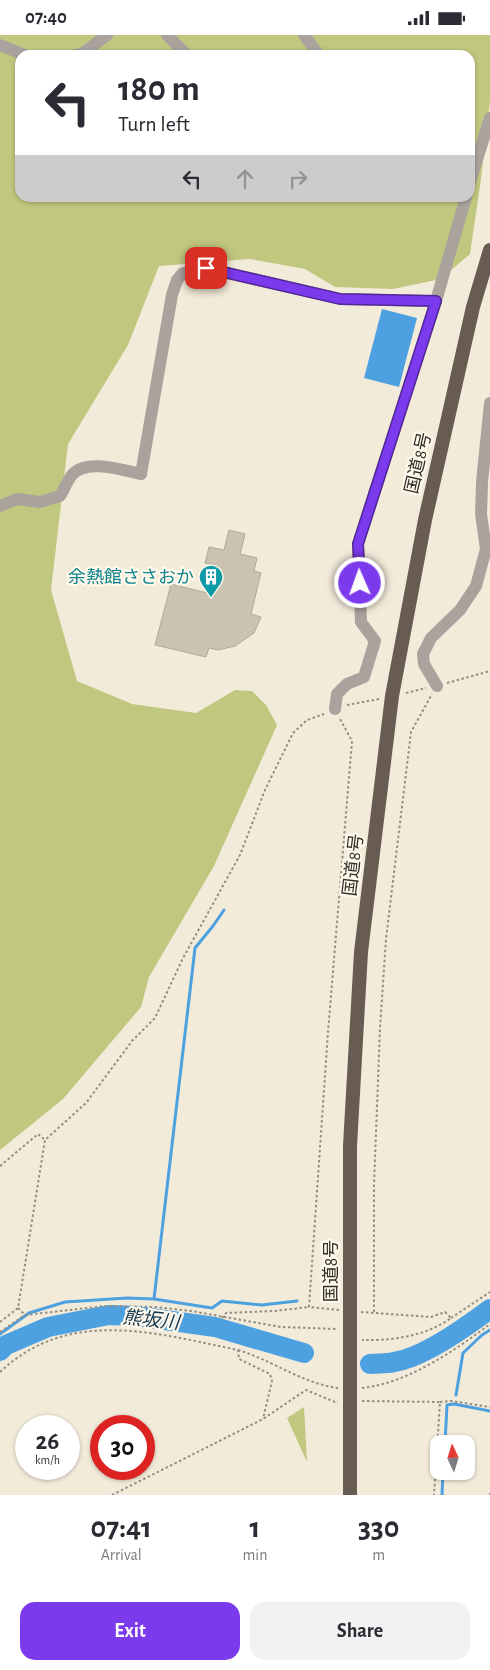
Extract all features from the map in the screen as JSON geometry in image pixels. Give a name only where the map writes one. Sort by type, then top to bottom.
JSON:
[{"type":"highway","name":"国道8号","points":[[350,1495],[350,1146],[361,952],[392,696],[425,520],[473,307],[490,250]]},
{"type":"street","points":[[87,50],[107,35]]},
{"type":"street","points":[[167,35],[182,50]]},
{"type":"street","points":[[304,35],[314,50]]},
{"type":"street","points":[[0,45],[15,51]]},
{"type":"street","points":[[475,166],[490,118]]},
{"type":"street","points":[[336,709],[337,694],[347,684],[364,677],[375,641],[361,622],[358,544],[436,301],[465,202]]},
{"type":"street","points":[[0,506],[17,499],[40,502],[60,496],[72,475],[80,468],[105,466],[140,474],[172,295],[177,281],[183,273],[206,268],[340,299],[436,301]]},
{"type":"street","points":[[437,686],[424,664],[423,654],[431,638],[460,610],[476,587],[486,549],[481,513],[482,482],[490,403]]},
{"type":"path","points":[[437,686],[411,732],[386,939],[380,1028],[374,1185],[374,1312],[431,1317],[445,1312],[450,1318]]},
{"type":"path","points":[[0,1323],[18,1308],[45,1140],[86,1103],[132,1041],[155,1018],[183,958],[240,855],[265,790],[292,733],[307,720],[336,709],[392,696]]},
{"type":"path","points":[[309,1307],[328,1032],[352,741],[336,709]]},
{"type":"path","points":[[0,1166],[38,1134],[45,1140]]},
{"type":"path","points":[[0,1332],[25,1315],[105,1306],[156,1307],[382,1341],[420,1333],[440,1325],[490,1292]]},
{"type":"path","points":[[222,1318],[226,1313],[309,1307],[336,1310]]},
{"type":"path","points":[[18,1308],[25,1315]]},
{"type":"path","points":[[0,1372],[13,1360],[32,1348],[61,1336],[94,1330],[118,1329],[160,1334],[238,1350],[252,1354],[297,1377],[329,1387],[350,1389],[371,1387],[403,1376],[437,1360],[490,1324]]},
{"type":"path","points":[[238,1350],[239,1359],[270,1374],[272,1381],[263,1419]]},
{"type":"path","points":[[112,1495],[263,1419],[306,1390],[335,1403]]},
{"type":"path","points":[[369,1401],[451,1401],[490,1407]]},
{"type":"path","points":[[434,1495],[440,1402]]},
{"type":"green space","points":[[0,35],[490,35],[490,101],[470,254],[441,279],[393,289],[335,287],[305,269],[250,259],[159,266],[128,345],[68,444],[51,590],[77,681],[132,704],[196,713],[235,690],[252,691],[266,705],[277,725],[214,866],[149,977],[141,1007],[63,1099],[0,1150]]},
{"type":"green space","points":[[304,1407],[307,1462],[287,1418]]},
{"type":"water","points":[[382,309],[417,318],[399,387],[364,378]]},
{"type":"building","name":"余熱館ささおか","points":[[229,530],[245,534],[240,554],[257,558],[254,571],[261,573],[251,614],[261,617],[254,633],[235,646],[218,650],[209,648],[206,657],[155,645],[171,584],[207,593],[215,565],[205,563],[209,547],[224,550]]},
{"type":"waterway","points":[[154,1299],[195,948],[224,910]]},
{"type":"waterway","points":[[0,1334],[29,1313],[65,1302],[127,1298],[154,1299],[212,1308],[222,1301],[262,1305],[297,1301]]},
{"type":"waterway","name":"熊坂川","points":[[370,1364],[391,1363],[418,1355],[444,1341],[490,1309]]},
{"type":"waterway","name":"熊坂川","points":[[0,1351],[6,1345],[48,1327],[109,1315],[136,1316],[215,1327],[304,1353]]},
{"type":"waterway","points":[[456,1395],[463,1353],[490,1330]]},
{"type":"waterway","points":[[445,1435],[447,1405],[454,1404],[490,1411]]},
{"type":"waterway","points":[[442,1495],[443,1480]]},
{"type":"place","name":"余熱館ささおか","points":[[211,598]]},
{"type":"route","points":[[206,268],[340,299],[436,301],[358,544],[360,583]]}]
